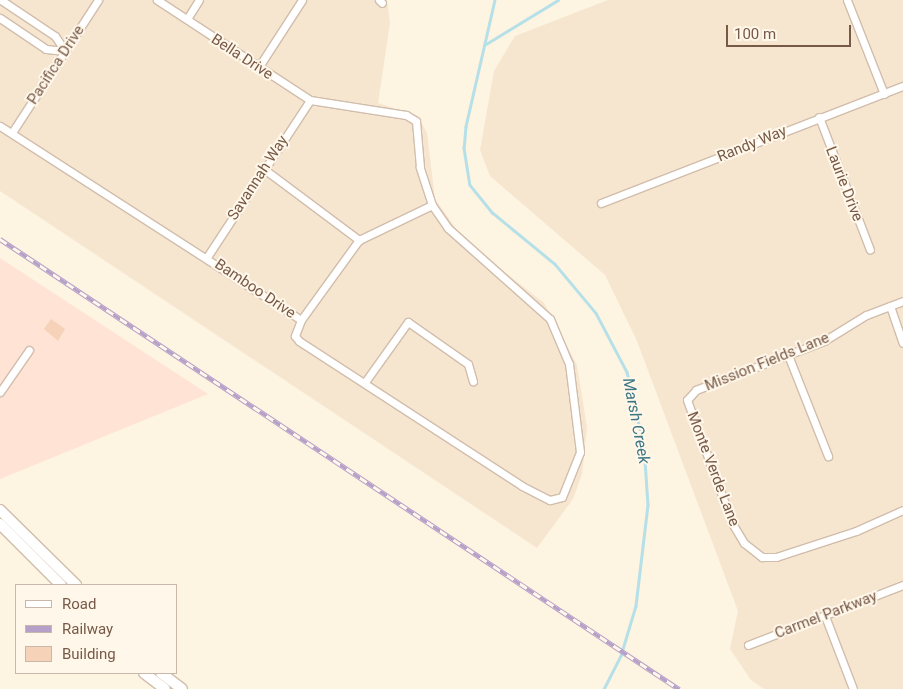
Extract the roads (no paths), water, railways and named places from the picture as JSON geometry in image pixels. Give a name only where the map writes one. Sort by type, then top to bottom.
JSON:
[{"type":"street","points":[[1,0],[55,36],[65,51]]},
{"type":"street","name":"Pacifica Drive","points":[[13,131],[98,0]]},
{"type":"street","name":"Bella Drive","points":[[157,0],[258,68],[310,100],[406,115],[416,121],[420,167],[432,205]]},
{"type":"street","points":[[187,19],[200,0]]},
{"type":"street","points":[[258,68],[302,0]]},
{"type":"street","points":[[847,0],[884,94]]},
{"type":"street","points":[[0,18],[46,49],[65,51]]},
{"type":"street","name":"Randy Way","points":[[602,204],[903,86]]},
{"type":"street","name":"Savannah Way","points":[[207,257],[310,100]]},
{"type":"street","name":"Laurie Drive","points":[[819,118],[870,250]]},
{"type":"street","name":"Bamboo Drive","points":[[0,126],[13,131],[301,320],[360,240],[432,205]]},
{"type":"street","points":[[264,169],[360,240]]},
{"type":"street","points":[[301,320],[295,336],[299,341],[365,382],[522,486],[550,500],[562,497],[580,452],[569,364],[550,319],[448,228],[432,205]]},
{"type":"street","name":"Mission Fields Lane","points":[[687,400],[696,390],[788,355],[903,301]]},
{"type":"street","points":[[890,306],[903,343]]},
{"type":"street","points":[[365,382],[408,322],[468,364],[473,381]]},
{"type":"street","points":[[0,392],[29,350]]},
{"type":"street","points":[[788,355],[828,456]]},
{"type":"street","name":"Monte Verde Lane","points":[[687,400],[732,523],[744,543],[762,557],[776,557],[856,531],[903,510]]},
{"type":"street","points":[[0,510],[75,584]]},
{"type":"street","points":[[0,524],[60,584]]},
{"type":"street","name":"Carmel Parkway","points":[[748,645],[903,585]]},
{"type":"street","points":[[825,616],[853,689]]},
{"type":"street","points":[[145,674],[165,689]]},
{"type":"street","points":[[162,674],[182,689]]},
{"type":"waterway","name":"Marsh Creek","points":[[495,0],[466,127],[464,148],[470,185],[493,213],[555,264],[596,313],[627,372],[644,446],[648,505],[636,606],[621,656],[604,689]]},
{"type":"waterway","points":[[486,44],[558,0]]},
{"type":"railway","points":[[0,239],[679,689]]}]
